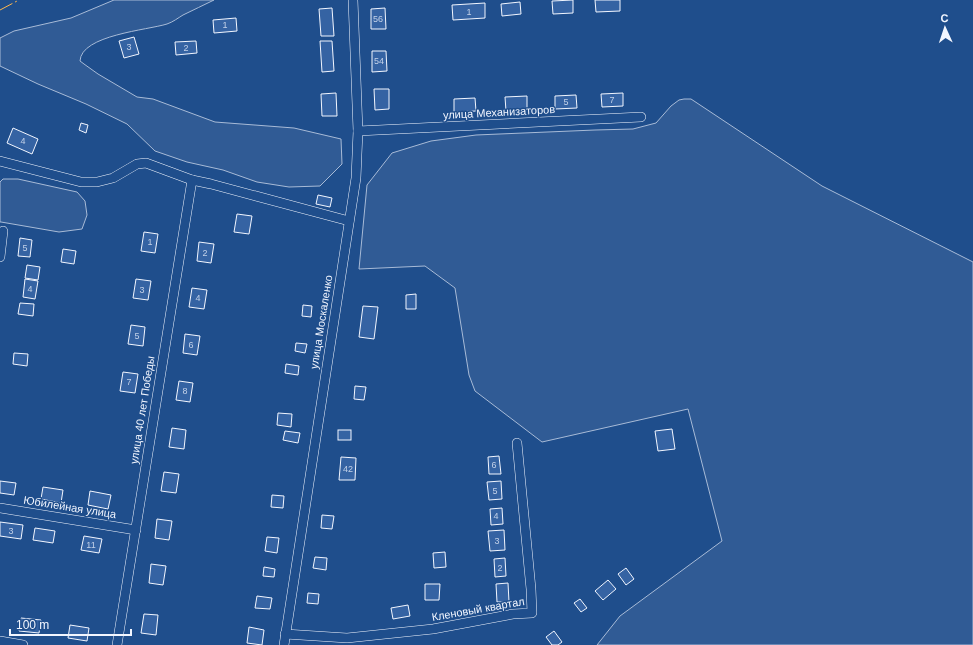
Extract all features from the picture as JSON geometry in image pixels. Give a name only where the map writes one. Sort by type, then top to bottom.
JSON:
[{"type":"street","name":"улица Москаленко","points":[[284,645],[356,178],[358,132],[353,0]]},
{"type":"street","name":"улица Механизаторов","points":[[358,132],[641,117]]},
{"type":"street","points":[[0,161],[81,182],[97,182],[113,178],[137,164],[146,163],[192,180],[349,221]]},
{"type":"street","name":"улица 40 лет Победы","points":[[116,645],[192,180]]},
{"type":"street","points":[[0,257],[3,231]]},
{"type":"street","name":"Кленовый квартал","points":[[285,634],[347,638],[433,629],[513,614],[532,613],[531,588],[517,443]]},
{"type":"street","name":"Юбилейная улица","points":[[0,508],[136,530]]},
{"type":"street","points":[[0,641],[23,645]]},
{"type":"shaded area","points":[[114,0],[214,0],[167,24],[131,31],[103,39],[91,45],[83,52],[80,61],[84,64],[137,97],[153,99],[215,122],[294,128],[341,139],[342,164],[320,186],[289,187],[257,182],[223,170],[187,162],[155,151],[127,124],[0,66],[0,38],[14,31],[71,18]]},
{"type":"shaded area","points":[[691,99],[822,186],[973,262],[973,645],[597,645],[620,616],[722,541],[688,409],[542,442],[475,391],[469,375],[455,288],[425,266],[359,269],[367,185],[392,153],[431,141],[476,135],[633,129],[656,123],[671,106],[679,100]]},
{"type":"shaded area","points":[[3,179],[18,179],[77,192],[85,201],[87,215],[82,229],[59,232],[0,222],[0,182]]},
{"type":"building","points":[[573,0],[573,13],[553,14],[552,1]]},
{"type":"building","points":[[595,0],[620,0],[620,11],[596,12]]},
{"type":"building","points":[[520,2],[521,14],[502,16],[501,4]]},
{"type":"building","points":[[485,3],[485,18],[453,20],[452,5]]},
{"type":"building","points":[[332,8],[334,36],[321,36],[319,9]]},
{"type":"building","points":[[385,8],[386,29],[371,29],[371,9]]},
{"type":"building","points":[[236,18],[237,31],[214,33],[213,20]]},
{"type":"building","points":[[134,37],[139,54],[124,58],[119,41]]},
{"type":"building","points":[[196,41],[197,53],[176,55],[175,42]]},
{"type":"building","points":[[320,41],[332,41],[334,71],[322,72]]},
{"type":"building","points":[[372,51],[386,51],[387,71],[372,72]]},
{"type":"building","points":[[374,89],[389,89],[389,109],[375,110]]},
{"type":"building","points":[[336,93],[337,116],[322,116],[321,94]]},
{"type":"building","points":[[623,93],[623,106],[602,107],[601,94]]},
{"type":"building","points":[[576,95],[577,108],[555,109],[555,96]]},
{"type":"building","points":[[527,96],[527,109],[506,111],[505,97]]},
{"type":"building","points":[[475,98],[476,111],[454,112],[454,99]]},
{"type":"building","points":[[81,123],[88,125],[86,133],[79,130]]},
{"type":"building","points":[[13,128],[38,139],[32,154],[7,143]]},
{"type":"building","points":[[318,195],[332,198],[330,207],[316,204]]},
{"type":"building","points":[[237,214],[252,216],[249,234],[234,232]]},
{"type":"building","points":[[144,232],[158,234],[155,253],[141,251]]},
{"type":"building","points":[[20,238],[32,240],[30,257],[18,256]]},
{"type":"building","points":[[199,242],[214,244],[211,263],[197,261]]},
{"type":"building","points":[[63,249],[76,251],[74,264],[61,262]]},
{"type":"building","points":[[27,265],[40,267],[38,280],[25,278]]},
{"type":"building","points":[[25,279],[38,281],[35,299],[23,297]]},
{"type":"building","points":[[136,279],[151,281],[148,300],[133,298]]},
{"type":"building","points":[[192,288],[207,290],[204,309],[189,307]]},
{"type":"building","points":[[416,294],[416,309],[406,309],[406,295]]},
{"type":"building","points":[[20,303],[34,304],[33,316],[18,314]]},
{"type":"building","points":[[303,305],[312,306],[311,317],[302,316]]},
{"type":"building","points":[[363,306],[378,307],[374,339],[359,337]]},
{"type":"building","points":[[131,325],[145,327],[143,346],[128,344]]},
{"type":"building","points":[[185,334],[200,336],[197,355],[183,353]]},
{"type":"building","points":[[296,343],[307,344],[305,353],[295,351]]},
{"type":"building","points":[[14,353],[28,354],[27,366],[13,364]]},
{"type":"building","points":[[286,364],[299,366],[298,375],[285,373]]},
{"type":"building","points":[[123,372],[138,374],[135,393],[120,391]]},
{"type":"building","points":[[179,381],[193,383],[190,402],[176,400]]},
{"type":"building","points":[[355,386],[366,387],[364,400],[354,399]]},
{"type":"building","points":[[278,413],[292,414],[291,427],[277,425]]},
{"type":"building","points":[[172,428],[186,430],[184,449],[169,447]]},
{"type":"building","points":[[672,429],[675,449],[658,451],[655,431]]},
{"type":"building","points":[[338,430],[351,430],[351,440],[338,440]]},
{"type":"building","points":[[285,431],[300,433],[298,443],[283,440]]},
{"type":"building","points":[[499,456],[501,474],[489,474],[488,457]]},
{"type":"building","points":[[341,457],[356,458],[355,480],[339,480]]},
{"type":"building","points":[[164,472],[179,474],[176,493],[161,491]]},
{"type":"building","points":[[0,481],[16,483],[14,495],[0,493]]},
{"type":"building","points":[[501,481],[502,499],[489,500],[487,482]]},
{"type":"building","points":[[43,487],[63,490],[61,503],[41,499]]},
{"type":"building","points":[[90,491],[111,495],[108,509],[88,505]]},
{"type":"building","points":[[272,495],[284,496],[283,508],[271,507]]},
{"type":"building","points":[[502,508],[503,524],[491,525],[490,509]]},
{"type":"building","points":[[322,515],[334,516],[332,529],[321,528]]},
{"type":"building","points":[[157,519],[172,521],[169,540],[155,538]]},
{"type":"building","points":[[0,522],[23,525],[21,539],[0,536]]},
{"type":"building","points":[[35,528],[55,531],[53,543],[33,540]]},
{"type":"building","points":[[504,530],[505,550],[490,551],[488,531]]},
{"type":"building","points":[[84,536],[102,539],[99,553],[81,550]]},
{"type":"building","points":[[267,537],[279,538],[277,553],[265,551]]},
{"type":"building","points":[[445,552],[446,567],[434,568],[433,553]]},
{"type":"building","points":[[315,557],[327,558],[326,570],[313,568]]},
{"type":"building","points":[[505,558],[506,576],[495,577],[494,559]]},
{"type":"building","points":[[151,564],[166,566],[163,585],[149,583]]},
{"type":"building","points":[[264,567],[275,569],[274,577],[263,576]]},
{"type":"building","points":[[626,568],[634,579],[626,585],[618,574]]},
{"type":"building","points":[[608,580],[616,589],[603,600],[595,591]]},
{"type":"building","points":[[508,583],[509,602],[497,602],[496,584]]},
{"type":"building","points":[[425,584],[440,584],[439,600],[425,600]]},
{"type":"building","points":[[308,593],[319,594],[318,604],[307,603]]},
{"type":"building","points":[[257,596],[272,598],[270,609],[255,608]]},
{"type":"building","points":[[580,599],[587,608],[581,612],[574,603]]},
{"type":"building","points":[[408,605],[410,616],[393,619],[391,608]]},
{"type":"building","points":[[144,614],[158,615],[156,635],[141,633]]},
{"type":"building","points":[[21,618],[41,620],[39,633],[19,631]]},
{"type":"building","points":[[70,625],[89,628],[87,641],[68,638]]},
{"type":"building","points":[[249,627],[264,630],[262,645],[247,643]]},
{"type":"building","points":[[554,631],[562,642],[558,645],[552,645],[546,637]]},
{"type":"power","points":[[0,10],[19,0]]}]
